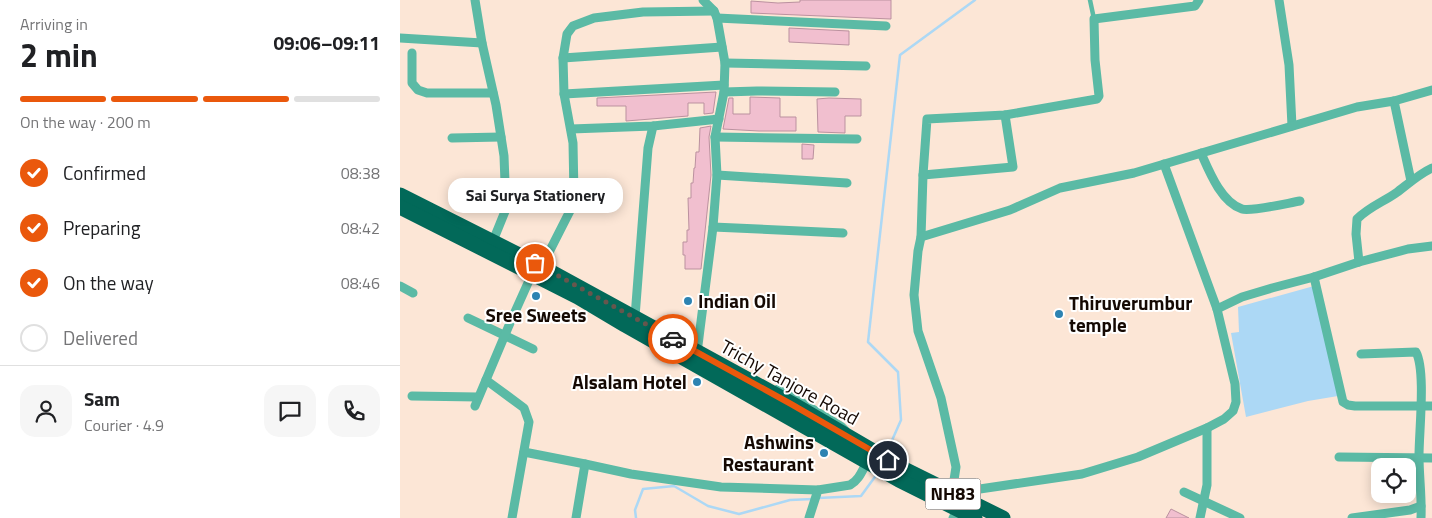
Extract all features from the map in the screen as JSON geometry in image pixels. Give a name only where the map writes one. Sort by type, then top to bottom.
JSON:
[{"type":"highway","name":"Trichy Tanjore Road","points":[[400,195],[493,241],[578,297],[625,325],[868,456],[975,518]]},
{"type":"highway","name":"Trichy Tanjore Road","points":[[400,208],[635,317],[791,404],[868,456]]},
{"type":"highway","name":"Trichy Tanjore Road","points":[[901,475],[947,491],[958,509],[1003,518]]},
{"type":"street","points":[[475,0],[504,156],[506,209],[493,241]]},
{"type":"street","points":[[697,353],[713,227],[717,175],[715,137],[724,89],[725,63],[715,15],[703,0]]},
{"type":"street","points":[[947,491],[954,480],[956,467],[941,398],[918,331],[914,295],[921,237],[927,119],[1005,115],[1099,98],[1095,60],[1094,19],[1195,6],[1199,0]]},
{"type":"street","points":[[1279,0],[1289,65],[1292,126]]},
{"type":"street","points":[[412,396],[476,402],[504,337],[572,204],[574,195],[571,129],[564,94],[564,58],[567,34],[573,26],[594,18],[643,12],[886,26]]},
{"type":"street","points":[[400,38],[482,43]]},
{"type":"street","points":[[564,58],[722,47]]},
{"type":"street","points":[[412,53],[412,83],[418,90],[427,93],[493,93]]},
{"type":"street","points":[[725,63],[866,66]]},
{"type":"street","points":[[564,94],[724,89],[835,92]]},
{"type":"street","points":[[921,237],[1010,210],[1060,188],[1134,173],[1357,107],[1394,101],[1432,90]]},
{"type":"street","points":[[1394,101],[1411,181]]},
{"type":"street","points":[[923,174],[1013,167],[1005,115]]},
{"type":"street","points":[[571,129],[653,126],[719,120]]},
{"type":"street","points":[[635,317],[648,148],[653,126]]},
{"type":"street","points":[[452,138],[501,137]]},
{"type":"street","points":[[715,137],[857,139]]},
{"type":"street","points":[[1201,153],[1213,180],[1228,199],[1241,209],[1254,209],[1300,201]]},
{"type":"street","points":[[958,509],[973,490],[1082,474],[1138,457],[1208,428],[1224,419],[1233,411],[1236,402],[1235,384],[1217,309],[1164,164]]},
{"type":"street","points":[[1359,262],[1356,234],[1357,219],[1367,209],[1395,194],[1432,168]]},
{"type":"street","points":[[717,175],[847,183]]},
{"type":"street","points":[[713,227],[843,234]]},
{"type":"street","points":[[1217,309],[1242,297],[1359,262],[1432,246]]},
{"type":"street","points":[[1314,277],[1343,402],[1348,405],[1432,406]]},
{"type":"street","points":[[400,286],[413,293]]},
{"type":"street","points":[[468,318],[533,350]]},
{"type":"street","points":[[1360,354],[1416,352],[1419,359],[1421,518]]},
{"type":"street","points":[[486,380],[524,408],[530,422],[512,518]]},
{"type":"street","points":[[1200,518],[1207,485],[1208,428]]},
{"type":"street","points":[[524,452],[632,474],[721,487],[817,492],[850,485],[855,482],[868,456]]},
{"type":"street","points":[[1339,457],[1432,458]]},
{"type":"street","points":[[576,518],[585,464]]},
{"type":"street","points":[[809,518],[817,492]]},
{"type":"street","points":[[1184,492],[1240,518]]},
{"type":"street","points":[[1352,518],[1410,510],[1422,506]]},
{"type":"lane","points":[[1090,0],[1094,19]]},
{"type":"lane","points":[[718,364],[738,370],[765,382]]},
{"type":"lane","points":[[774,386],[792,394],[843,424],[868,456]]},
{"type":"water","points":[[1314,286],[1338,396],[1308,401],[1246,417],[1231,333],[1239,332],[1238,307]]},
{"type":"building","points":[[800,0],[891,0],[891,19],[751,13],[751,1],[778,3],[800,2]]},
{"type":"building","points":[[789,28],[849,31],[849,45],[789,42]]},
{"type":"building","points":[[716,92],[713,113],[704,114],[704,103],[688,103],[688,116],[626,121],[626,106],[597,106],[597,98]]},
{"type":"building","points":[[750,97],[780,98],[780,117],[796,117],[796,131],[723,129],[729,98],[733,98],[733,114],[750,114]]},
{"type":"building","points":[[817,99],[861,99],[861,116],[845,116],[845,133],[818,132]]},
{"type":"building","points":[[711,126],[709,137],[711,175],[701,269],[685,269],[683,242],[687,242],[687,230],[689,230],[688,198],[691,198],[691,183],[693,183],[696,152],[699,152],[700,128]]},
{"type":"building","points":[[802,144],[814,145],[813,159],[802,159]]},
{"type":"building","points":[[1171,509],[1189,518],[1166,518]]},
{"type":"waterway","points":[[886,454],[901,420],[898,372],[868,342],[900,55],[975,0]]},
{"type":"waterway","points":[[818,498],[861,496],[877,474]]},
{"type":"waterway","points":[[636,518],[635,510],[643,489],[674,486],[708,506],[739,514],[790,500],[813,499]]},
{"type":"way so far","points":[[535,263],[673,339]]},
{"type":"place","name":"Sai Surya Stationery","points":[[535,263]]},
{"type":"place","name":"Sree Sweets","points":[[536,296]]},
{"type":"place","name":"Indian Oil","points":[[688,301]]},
{"type":"place","name":"Thiruverumbur temple","points":[[1059,314]]},
{"type":"place","name":"Alsalam Hotel","points":[[697,382]]},
{"type":"place","name":"Ashwins Restaurant","points":[[824,453]]},
{"type":"route","points":[[673,339],[888,460]]}]
